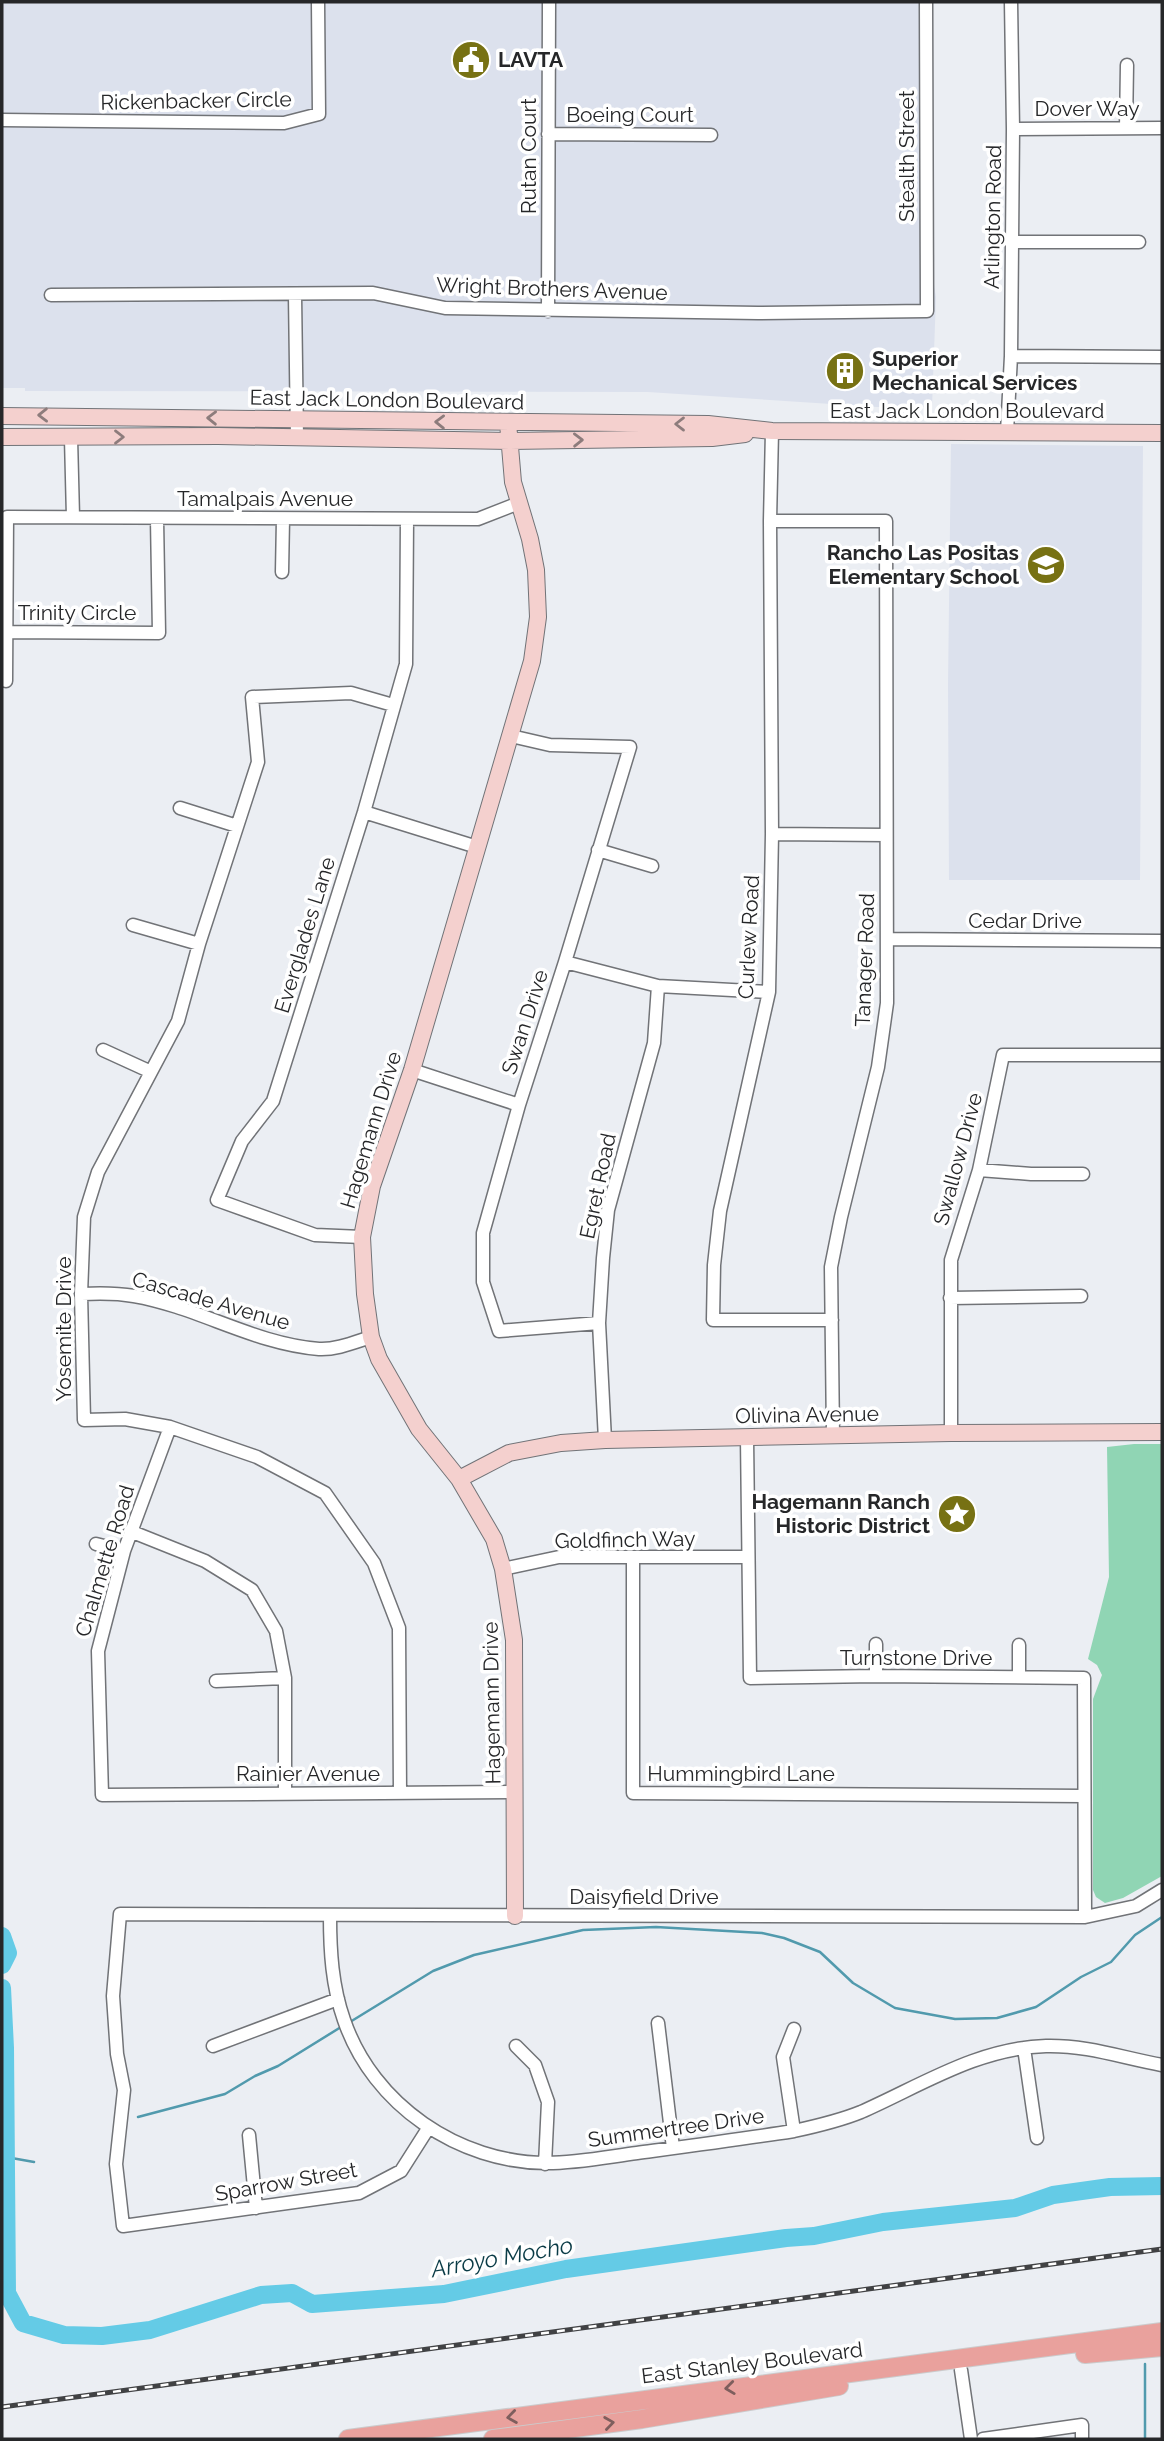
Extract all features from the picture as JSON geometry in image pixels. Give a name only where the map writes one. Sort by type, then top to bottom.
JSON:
[{"type":"main road","name":"East Stanley Boulevard","points":[[348,2439],[431,2433],[1162,2332]]},
{"type":"main road","name":"East Stanley Boulevard","points":[[493,2439],[642,2419],[835,2387],[1082,2354],[1162,2347]]},
{"type":"street","name":"Rickenbacker Circle","points":[[2,120],[284,123],[319,114],[318,2]]},
{"type":"street","name":"Rutan Court","points":[[548,311],[549,2]]},
{"type":"street","name":"Stealth Street","points":[[926,2],[928,311]]},
{"type":"street","name":"Arlington Road","points":[[1007,432],[1011,356],[1011,2]]},
{"type":"street","points":[[1126,128],[1127,65]]},
{"type":"street","name":"Dover Way","points":[[1013,129],[1162,128]]},
{"type":"street","name":"Boeing Court","points":[[548,134],[711,135]]},
{"type":"street","points":[[1011,242],[1139,242]]},
{"type":"street","name":"Wright Brothers Avenue","points":[[51,295],[373,293],[445,308],[758,313],[928,311]]},
{"type":"street","points":[[295,295],[297,438]]},
{"type":"street","points":[[1011,356],[1162,357]]},
{"type":"street","name":"East Jack London Boulevard","points":[[2,416],[708,424],[772,431],[1162,433]]},
{"type":"street","name":"Hagemann Drive","points":[[508,422],[513,482],[536,570],[538,617],[532,661],[412,1070],[372,1186],[362,1237],[371,1337],[379,1359],[419,1429],[459,1479],[494,1539],[503,1569],[514,1640],[515,1916]]},
{"type":"street","name":"East Jack London Boulevard","points":[[2,437],[510,441],[712,438],[772,431]]},
{"type":"street","name":"Curlew Road","points":[[772,431],[772,834],[769,992],[720,1211],[714,1265],[713,1320],[832,1320]]},
{"type":"street","points":[[71,438],[73,517]]},
{"type":"street","name":"Tamalpais Avenue","points":[[6,632],[7,517],[478,519],[519,503]]},
{"type":"street","name":"Trinity Circle","points":[[6,632],[159,633],[157,519]]},
{"type":"street","points":[[282,572],[283,519]]},
{"type":"street","name":"Everglades Lane","points":[[362,1237],[315,1235],[217,1200],[242,1141],[273,1101],[364,812],[405,664],[407,519]]},
{"type":"street","name":"Tanager Road","points":[[770,521],[886,521],[887,1003],[878,1067],[831,1267],[833,1436]]},
{"type":"street","points":[[6,632],[6,681]]},
{"type":"street","name":"Yosemite Drive","points":[[393,705],[351,693],[252,697],[258,762],[199,944],[178,1021],[149,1071],[98,1172],[84,1217],[81,1294],[84,1420],[125,1419],[170,1427],[257,1457],[324,1493],[374,1563],[399,1628],[400,1793]]},
{"type":"street","name":"Swan Drive","points":[[511,736],[550,745],[631,747],[519,1105],[483,1233],[483,1282],[499,1331],[599,1323]]},
{"type":"street","points":[[180,808],[237,826]]},
{"type":"street","points":[[364,812],[477,847]]},
{"type":"street","points":[[772,834],[886,835]]},
{"type":"street","points":[[598,850],[652,866]]},
{"type":"street","points":[[133,925],[199,944]]},
{"type":"street","name":"Cedar Drive","points":[[887,939],[1162,941]]},
{"type":"street","points":[[565,962],[658,986],[769,992]]},
{"type":"street","name":"Egret Road","points":[[605,1440],[599,1323],[608,1210],[654,1043],[658,986]]},
{"type":"street","points":[[103,1050],[149,1071]]},
{"type":"street","name":"Swallow Drive","points":[[951,1433],[951,1260],[979,1170],[1003,1055],[1162,1055]]},
{"type":"street","points":[[412,1070],[519,1105]]},
{"type":"street","points":[[979,1170],[1083,1174]]},
{"type":"street","name":"Cascade Avenue","points":[[81,1294],[135,1296],[189,1311],[271,1340],[321,1349],[371,1337]]},
{"type":"street","points":[[950,1298],[1081,1296]]},
{"type":"street","name":"Chalmette Road","points":[[102,1795],[98,1651],[130,1531],[170,1427]]},
{"type":"street","name":"Olivina Avenue","points":[[459,1479],[509,1453],[561,1443],[605,1440],[1162,1432]]},
{"type":"street","name":"Turnstone Drive","points":[[747,1438],[750,1678],[1084,1678],[1085,1917]]},
{"type":"street","points":[[130,1531],[205,1561],[252,1590],[276,1632],[285,1678],[285,1794]]},
{"type":"street","points":[[96,1545],[124,1550]]},
{"type":"street","name":"Goldfinch Way","points":[[503,1569],[559,1557],[748,1557]]},
{"type":"street","name":"Hummingbird Lane","points":[[633,1558],[633,1793],[1083,1796]]},
{"type":"street","points":[[876,1644],[876,1676]]},
{"type":"street","points":[[1019,1645],[1019,1678]]},
{"type":"street","points":[[216,1681],[285,1678]]},
{"type":"street","name":"Rainier Avenue","points":[[102,1795],[515,1792]]},
{"type":"street","name":"Daisyfield Drive","points":[[123,2226],[116,2164],[124,2090],[117,2054],[113,1996],[120,1914],[1085,1917],[1136,1906],[1162,1890]]},
{"type":"street","name":"Summertree Drive","points":[[330,1916],[333,1975],[338,1999],[354,2044],[370,2071],[405,2109],[429,2127],[480,2153],[512,2161],[567,2163],[827,2124],[860,2112],[946,2070],[975,2059],[1024,2048],[1047,2046],[1100,2050],[1162,2065]]},
{"type":"street","points":[[213,2046],[338,1999]]},
{"type":"street","points":[[658,2023],[673,2148]]},
{"type":"street","points":[[794,2029],[783,2057],[794,2131]]},
{"type":"street","points":[[516,2046],[535,2065],[548,2102],[545,2164]]},
{"type":"street","points":[[1024,2048],[1037,2138]]},
{"type":"street","name":"Sparrow Street","points":[[123,2226],[359,2193],[401,2171],[429,2127]]},
{"type":"street","points":[[249,2135],[256,2208]]},
{"type":"street","points":[[961,2370],[971,2439]]},
{"type":"street","points":[[983,2439],[1082,2426],[1082,2439]]},
{"type":"shaded area","points":[[2,2],[932,2],[933,279],[936,297],[932,407],[877,407],[648,392],[25,391],[25,388],[2,388]]},
{"type":"shaded area","name":"Rancho Las Positas Elementary School","points":[[951,444],[1143,446],[1140,880],[949,880]]},
{"type":"green space","points":[[1162,1444],[1162,1876],[1123,1898],[1105,1903],[1096,1897],[1093,1890],[1093,1699],[1102,1675],[1097,1665],[1088,1659],[1109,1577],[1107,1447]]},
{"type":"waterway","name":"Arroyo Mocho","points":[[350,2022],[433,1971],[474,1955],[583,1930],[656,1927],[762,1933],[784,1938],[820,1952],[853,1983],[895,2008],[955,2019],[997,2018],[1036,2007],[1081,1977],[1111,1962],[1135,1935],[1162,1917]]},
{"type":"waterway","name":"Arroyo Mocho","points":[[2,1936],[8,1953],[2,1965]]},
{"type":"waterway","name":"Arroyo Mocho","points":[[2,1988],[7,2293],[23,2323],[64,2335],[102,2336],[150,2330],[261,2295],[292,2293],[312,2304],[444,2294],[566,2269],[814,2236],[883,2222],[1015,2208],[1053,2195],[1110,2187],[1162,2186]]},
{"type":"waterway","name":"Arroyo Mocho","points":[[138,2117],[225,2094],[278,2066],[341,2027]]},
{"type":"waterway","name":"Arroyo Mocho","points":[[6,2157],[34,2162]]},
{"type":"waterway","points":[[1145,2364],[1145,2439]]},
{"type":"railway","points":[[2,2407],[1162,2249]]},
{"type":"place","name":"LAVTA","points":[[471,60]]},
{"type":"place","name":"Superior Mechanical Services","points":[[845,371]]},
{"type":"place","name":"Rancho Las Positas Elementary School","points":[[1046,565]]},
{"type":"place","name":"Hagemann Ranch Historic District","points":[[957,1514]]}]
